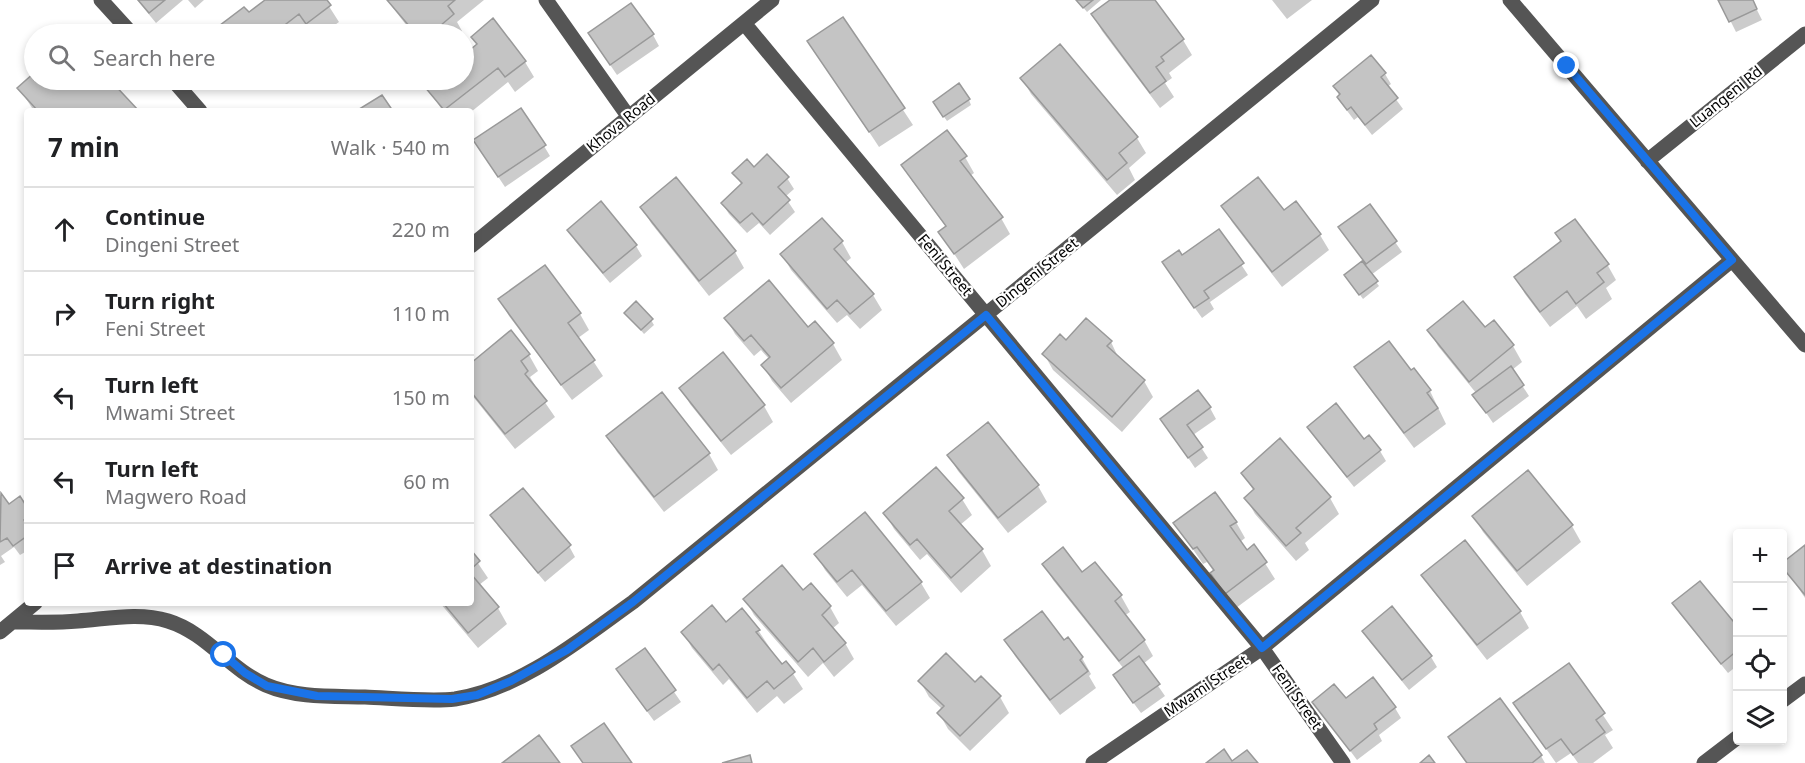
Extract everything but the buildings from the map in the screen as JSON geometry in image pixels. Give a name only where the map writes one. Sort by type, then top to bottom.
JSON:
[{"type":"street","points":[[101,0],[123,24]]},
{"type":"street","points":[[546,0],[628,116]]},
{"type":"street","name":"Khova Road","points":[[474,244],[772,0]]},
{"type":"street","name":"Dingeni Street","points":[[5,625],[136,617],[167,620],[205,639],[245,673],[262,683],[286,691],[306,694],[452,699],[477,695],[511,681],[567,650],[633,602],[1372,0]]},
{"type":"street","points":[[1510,0],[1805,345]]},
{"type":"street","name":"Feni Street","points":[[744,23],[1262,648],[1344,763]]},
{"type":"street","name":"Luangeni Rd","points":[[1647,160],[1805,34]]},
{"type":"street","points":[[182,90],[197,108]]},
{"type":"street","name":"Mwami Street","points":[[1093,763],[1262,648],[1732,260]]},
{"type":"street","points":[[5,625],[31,606]]},
{"type":"street","points":[[1787,697],[1805,684]]},
{"type":"street","points":[[1704,763],[1733,740]]},
{"type":"route","points":[[224,655],[245,673],[267,686],[317,696],[452,699],[477,695],[511,681],[567,650],[633,602],[986,315],[1262,648],[1732,260],[1567,66]]}]
